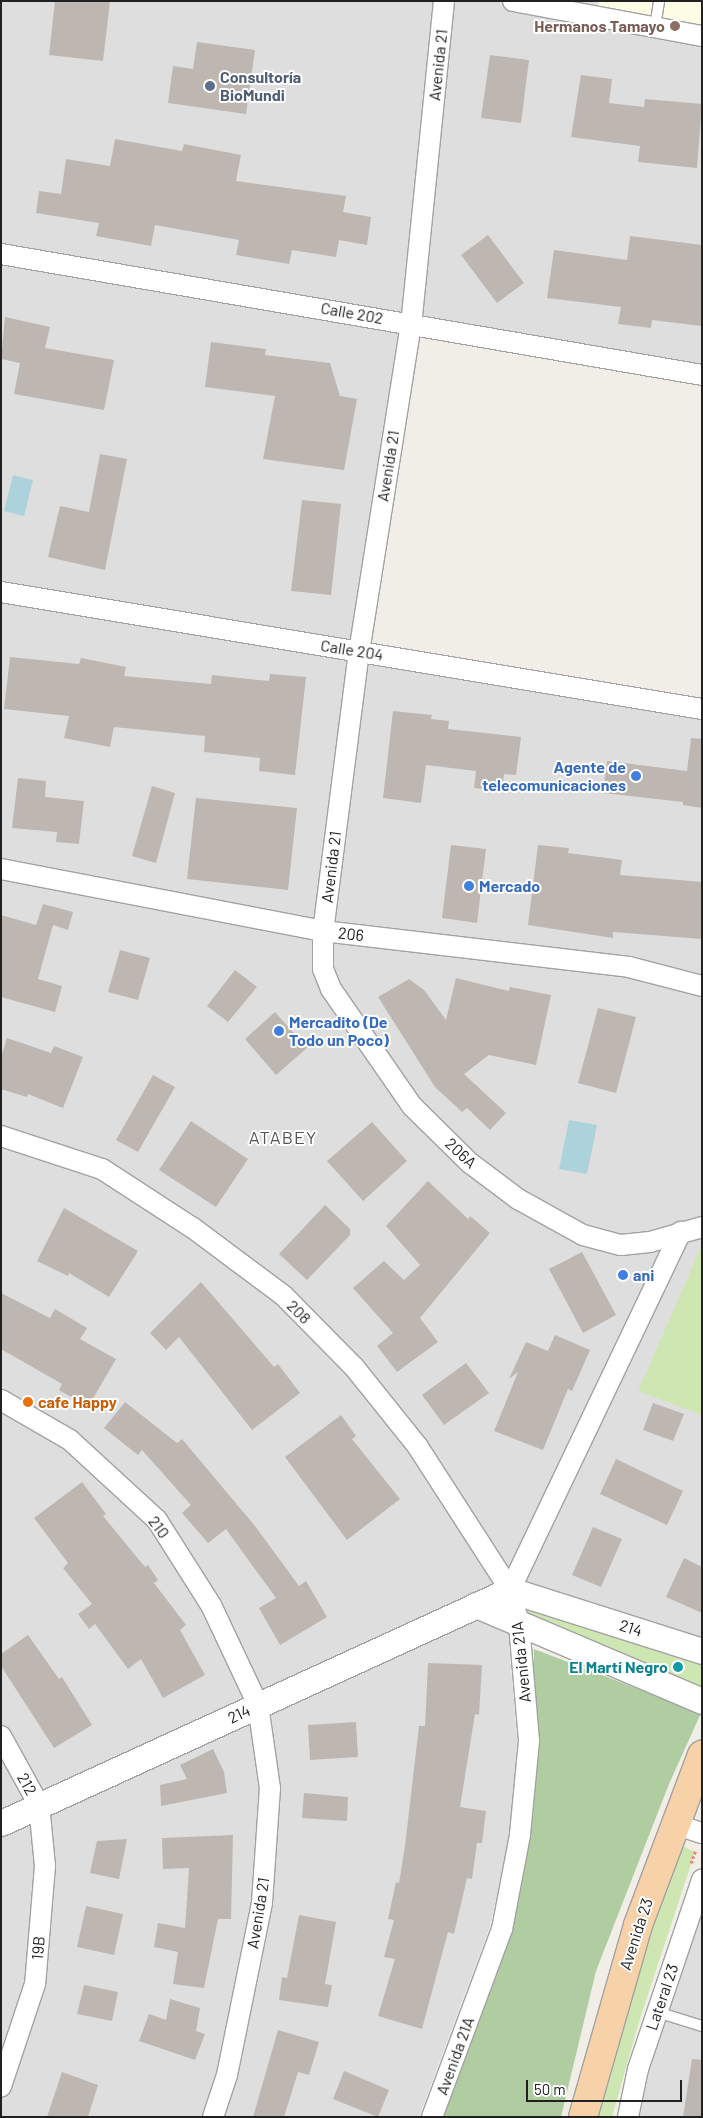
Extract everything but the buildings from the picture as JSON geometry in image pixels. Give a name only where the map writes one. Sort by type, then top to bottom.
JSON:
[{"type":"main road","name":"Avenida 23","points":[[583,2117],[638,1925],[674,1824],[694,1795],[702,1755]]},
{"type":"street","name":"Avenida 21","points":[[323,930],[359,651],[412,324],[444,1]]},
{"type":"street","points":[[512,1],[702,36]]},
{"type":"street","name":"Calle 202","points":[[1,254],[702,375]]},
{"type":"street","name":"Calle 204","points":[[1,592],[702,709]]},
{"type":"street","name":"206","points":[[1,869],[323,930],[630,967],[702,986]]},
{"type":"street","name":"206A","points":[[323,930],[323,969],[331,989],[374,1056],[412,1106],[470,1163],[518,1198],[583,1235],[622,1245],[650,1242],[702,1227]]},
{"type":"street","name":"208","points":[[1,1136],[102,1169],[193,1228],[283,1295],[354,1367],[418,1447],[510,1590]]},
{"type":"street","points":[[510,1590],[681,1232]]},
{"type":"street","name":"210","points":[[1,1400],[70,1440],[157,1520],[211,1605],[258,1705]]},
{"type":"street","name":"214","points":[[1,1822],[510,1590],[702,1651]]},
{"type":"street","name":"Avenida 21A","points":[[432,2117],[502,1929],[520,1835],[529,1740],[519,1624],[510,1590]]},
{"type":"street","points":[[476,1605],[702,1701]]},
{"type":"street","name":"Avenida 21","points":[[213,2117],[227,2075],[262,1903],[270,1788],[258,1705]]},
{"type":"street","name":"212","points":[[1,1736],[39,1805]]},
{"type":"street","name":"19B","points":[[1,2086],[35,1984],[45,1866],[39,1805]]},
{"type":"street","points":[[674,1824],[702,1833]]},
{"type":"street","name":"Lateral 23","points":[[628,2117],[638,2068],[702,1880]]},
{"type":"lane","points":[[655,27],[659,1]]},
{"type":"lane","points":[[657,2012],[702,2026]]},
{"type":"shaded area","points":[[1,1],[599,1],[595,15],[702,37],[702,375],[412,324],[359,651],[702,719],[702,1659],[523,1600],[509,1644],[517,1740],[513,1833],[489,1929],[419,2117],[1,2117]]},
{"type":"shaded area","name":"Hermanos Tamayo","points":[[599,1],[702,1],[702,37],[595,15]]},
{"type":"shaded area","points":[[702,1868],[702,2117],[622,2117]]},
{"type":"green space","points":[[702,1245],[702,1415],[638,1391]]},
{"type":"green space","points":[[523,1600],[702,1659],[702,1691],[525,1617]]},
{"type":"green space","points":[[534,1649],[701,1713],[669,1784],[596,1971],[561,2117],[441,2117],[530,1833]]},
{"type":"green space","points":[[681,1845],[695,1852],[638,2025],[612,2117],[597,2117],[623,2017]]},
{"type":"water","points":[[13,475],[33,480],[24,516],[4,511]]},
{"type":"water","points":[[569,1120],[597,1125],[587,1174],[559,1169]]},
{"type":"place","name":"Hermanos Tamayo","points":[[675,26]]},
{"type":"place","name":"Consultoría BioMundi","points":[[210,86]]},
{"type":"place","name":"Agente de telecomunicaciones","points":[[636,776]]},
{"type":"place","name":"Mercado","points":[[469,886]]},
{"type":"place","name":"Mercadito (De Todo un Poco)","points":[[279,1031]]},
{"type":"place","name":"ani","points":[[623,1275]]},
{"type":"place","name":"cafe Happy","points":[[28,1402]]},
{"type":"place","name":"El Martí Negro","points":[[678,1667]]},
{"type":"district","name":"ATABEY","points":[[283,1137]]}]
